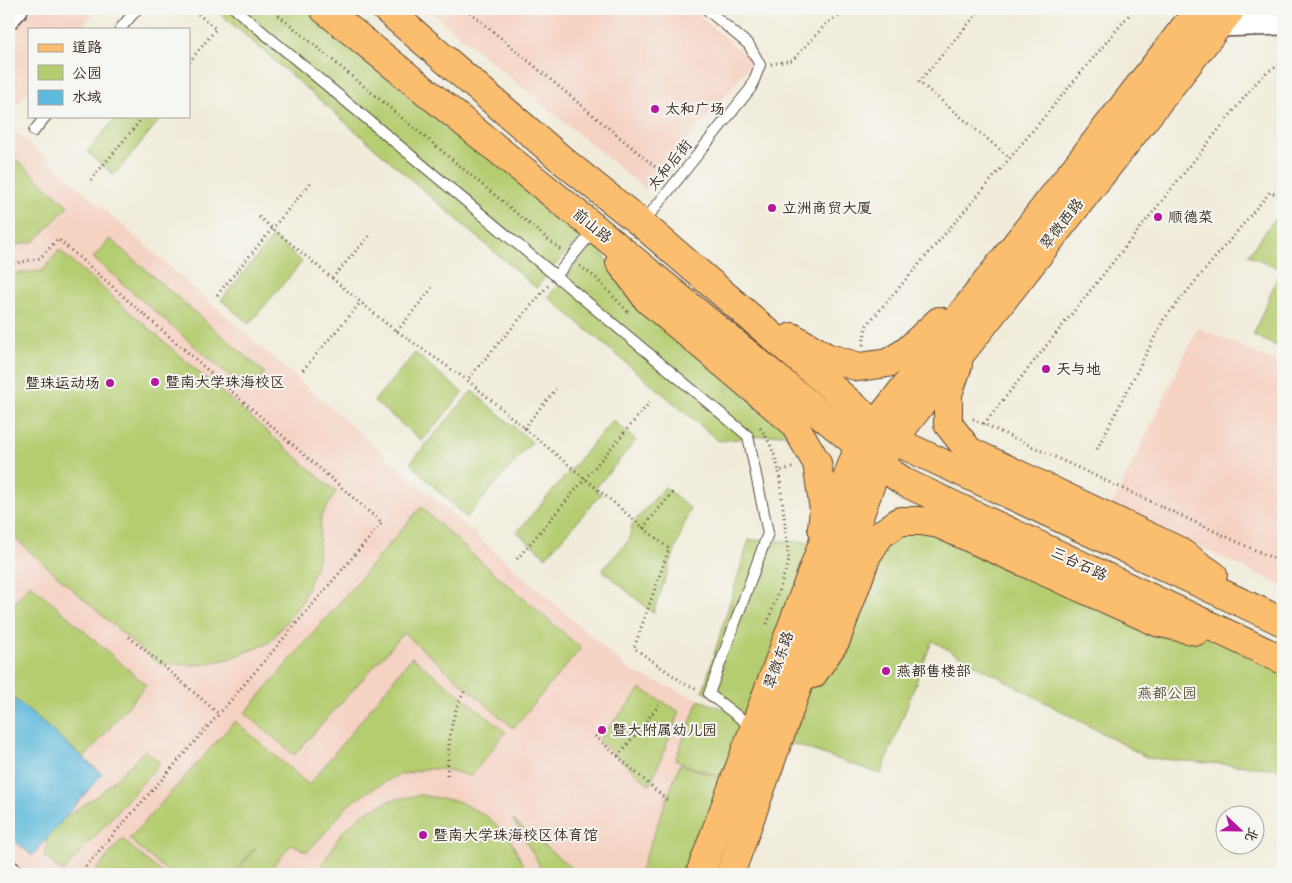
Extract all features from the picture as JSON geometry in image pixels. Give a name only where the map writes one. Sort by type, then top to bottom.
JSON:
[{"type":"main road","name":"前山路","points":[[324,9],[596,229],[868,455]]},
{"type":"main road","points":[[386,9],[567,164],[642,224],[884,432],[1283,622]]},
{"type":"main road","name":"翠微西路","points":[[884,432],[1002,263],[1216,15]]},
{"type":"main road","name":"翠微西路","points":[[884,432],[964,350],[1216,15]]},
{"type":"main road","points":[[596,229],[648,300],[793,422],[817,462],[824,510],[819,554]]},
{"type":"main road","points":[[732,302],[826,357],[859,366],[888,363],[907,351],[1002,263]]},
{"type":"main road","points":[[964,350],[948,394],[948,424],[969,451],[1178,550],[1283,622]]},
{"type":"main road","points":[[868,455],[884,432]]},
{"type":"main road","name":"翠微东路","points":[[700,874],[819,554],[868,455]]},
{"type":"main road","name":"翠微东路","points":[[730,874],[791,706],[868,455]]},
{"type":"main road","name":"三台石路","points":[[868,455],[906,483],[1283,660]]},
{"type":"main road","points":[[791,706],[836,640],[867,555],[880,535],[900,520],[939,524],[1156,622],[1243,640]]},
{"type":"street","points":[[9,18],[17,9]]},
{"type":"street","points":[[1216,15],[1283,24]]},
{"type":"street","points":[[9,871],[13,874]]},
{"type":"lane","points":[[121,28],[137,9]]},
{"type":"lane","points":[[235,9],[748,436],[768,532],[709,694],[754,728]]},
{"type":"lane","points":[[706,9],[749,45],[760,65]]},
{"type":"lane","name":"太和后街","points":[[642,224],[751,88],[760,65]]},
{"type":"lane","points":[[34,131],[44,118]]},
{"type":"lane","points":[[556,276],[596,229]]},
{"type":"path","points":[[190,61],[216,29],[192,9]]},
{"type":"path","points":[[271,9],[595,278],[632,316]]},
{"type":"path","points":[[466,9],[675,183]]},
{"type":"path","points":[[760,65],[793,60],[827,23],[849,9]]},
{"type":"path","points":[[981,9],[919,82],[1010,158]]},
{"type":"path","points":[[859,366],[866,326],[1010,158],[1134,9]]},
{"type":"path","points":[[984,424],[1255,84],[1267,72],[1283,63]]},
{"type":"path","points":[[91,180],[142,118]]},
{"type":"path","points":[[217,295],[312,181]]},
{"type":"path","points":[[1097,449],[1164,320],[1270,192],[1283,197]]},
{"type":"path","points":[[258,217],[397,331],[467,380],[669,549],[634,648],[685,684],[709,694]]},
{"type":"path","points":[[332,278],[371,234]]},
{"type":"path","points":[[9,265],[40,258],[58,239],[382,523],[79,874]]},
{"type":"path","points":[[467,380],[556,276]]},
{"type":"path","points":[[397,331],[432,288]]},
{"type":"path","points":[[304,370],[361,302]]},
{"type":"path","points":[[524,428],[556,390]]},
{"type":"path","points":[[517,559],[650,402]]},
{"type":"path","points":[[948,424],[967,416],[1283,563]]},
{"type":"path","points":[[758,426],[772,446],[779,471],[789,561],[767,624]]},
{"type":"path","points":[[779,471],[817,462]]},
{"type":"path","points":[[643,528],[673,492]]},
{"type":"path","points":[[126,635],[219,714]]},
{"type":"path","points":[[447,775],[451,728],[459,699],[466,690]]},
{"type":"path","points":[[618,756],[659,705]]},
{"type":"path","points":[[595,736],[669,802]]},
{"type":"shaded area","points":[[9,9],[97,9],[82,28],[28,28],[28,92],[9,115]]},
{"type":"shaded area","name":"太和广场","points":[[427,9],[692,9],[753,62],[646,190]]},
{"type":"shaded area","name":"暨南大学珠海校区","points":[[9,126],[632,672],[699,699],[675,760],[733,783],[699,874],[9,874]]},
{"type":"shaded area","points":[[1198,327],[1283,366],[1283,586],[1112,506]]},
{"type":"green space","points":[[215,9],[316,9],[587,228],[536,288]]},
{"type":"green space","points":[[115,118],[161,118],[114,175],[87,152]]},
{"type":"green space","points":[[9,153],[68,206],[35,241],[9,247]]},
{"type":"green space","points":[[1283,208],[1283,349],[1253,335],[1281,269],[1248,255]]},
{"type":"green space","points":[[273,237],[302,262],[249,324],[221,300]]},
{"type":"green space","points":[[110,239],[265,373],[249,393],[93,258]]},
{"type":"green space","points":[[595,242],[636,304],[790,433],[719,441],[548,297]]},
{"type":"green space","name":"暨珠运动场","points":[[59,250],[336,492],[321,517],[318,559],[302,602],[269,643],[228,659],[199,665],[160,664],[139,648],[9,533],[9,274],[42,271]]},
{"type":"green space","points":[[415,353],[463,393],[422,441],[374,401]]},
{"type":"green space","points":[[472,391],[532,442],[466,518],[410,463]]},
{"type":"green space","points":[[613,420],[636,440],[595,489],[601,494],[546,557],[517,532]]},
{"type":"green space","points":[[665,487],[690,508],[653,613],[602,570],[629,540],[632,524]]},
{"type":"green space","points":[[421,507],[472,554],[581,648],[513,728],[404,633],[294,755],[245,713]]},
{"type":"green space","name":"燕都公园","points":[[900,521],[1283,660],[1283,769],[1148,758],[932,641],[881,774],[779,739]]},
{"type":"green space","points":[[749,540],[815,542],[734,783],[675,760],[699,700],[750,719],[703,691]]},
{"type":"green space","points":[[30,584],[146,685],[84,758],[9,694],[9,610]]},
{"type":"green space","points":[[412,657],[506,732],[471,776],[444,769],[425,769],[396,776],[349,804],[307,852],[292,844],[266,874],[235,874],[257,846],[232,874],[170,874],[129,839],[235,721],[309,785]]},
{"type":"green space","points":[[641,689],[680,712],[650,785],[598,740]]},
{"type":"green space","points":[[145,750],[160,763],[63,872],[44,857],[48,836],[59,822],[98,795]]},
{"type":"green space","points":[[680,764],[725,780],[690,874],[639,874]]},
{"type":"green space","name":"暨南大学珠海校区体育馆","points":[[420,795],[458,801],[488,817],[510,839],[527,874],[320,874],[321,867],[342,832],[366,812],[391,800]]},
{"type":"green space","points":[[513,820],[579,874],[543,874]]},
{"type":"green space","points":[[122,839],[163,874],[93,874]]},
{"type":"water","points":[[9,694],[102,774],[32,856],[9,836]]},
{"type":"place","name":"太和广场","points":[[655,109]]},
{"type":"place","name":"立洲商贸大厦","points":[[772,208]]},
{"type":"place","name":"顺德菜","points":[[1158,217]]},
{"type":"place","name":"天与地","points":[[1046,369]]},
{"type":"place","name":"暨南大学珠海校区","points":[[155,382]]},
{"type":"place","name":"暨珠运动场","points":[[110,383]]},
{"type":"place","name":"燕都售楼部","points":[[886,671]]},
{"type":"place","name":"暨大附属幼儿园","points":[[602,730]]},
{"type":"place","name":"暨南大学珠海校区体育馆","points":[[423,835]]}]
